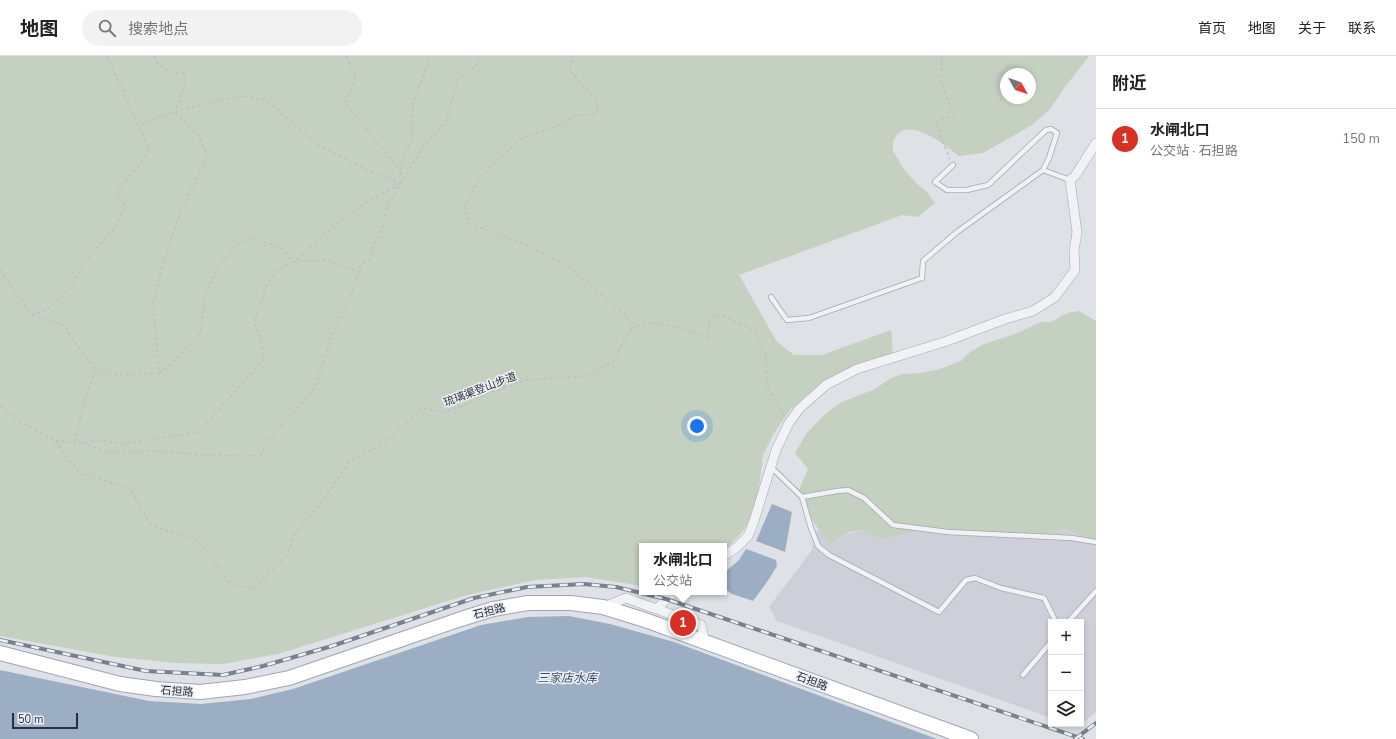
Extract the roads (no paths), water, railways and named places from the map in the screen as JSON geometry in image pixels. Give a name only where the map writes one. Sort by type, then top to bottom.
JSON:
[{"type":"main road","name":"石担路","points":[[0,654],[120,684],[156,689],[200,692],[245,688],[289,678],[494,609],[528,603],[571,603],[603,608],[645,620],[971,739]]},
{"type":"street","points":[[727,554],[737,547],[748,536],[776,450],[789,423],[799,410],[826,385],[858,369],[948,341],[1005,319],[1033,311],[1055,297],[1075,270],[1074,251],[1077,232],[1070,180],[1075,176],[1096,143]]},
{"type":"street","points":[[658,609],[666,599],[672,595]]},
{"type":"street","points":[[603,608],[626,598],[700,625],[705,642]]},
{"type":"lane","points":[[771,297],[787,320],[809,318],[922,278],[924,261],[957,232],[1043,170],[1049,158],[1057,133],[1051,129],[1046,130],[988,185],[968,190],[946,190],[935,182],[953,165]]},
{"type":"lane","points":[[1043,170],[1070,180]]},
{"type":"lane","points":[[771,467],[802,497],[818,546],[828,555],[939,612],[966,580],[975,578],[1000,588],[1044,598],[1054,619]]},
{"type":"lane","points":[[802,497],[848,490],[864,498],[893,525],[948,532],[1072,538],[1096,542]]},
{"type":"lane","points":[[1071,619],[1096,591]]},
{"type":"lane","points":[[1023,675],[1048,646]]},
{"type":"water","points":[[772,504],[792,512],[785,552],[756,541]]},
{"type":"water","points":[[746,549],[776,560],[777,566],[753,601],[732,594],[727,590],[727,570],[739,560]]},
{"type":"water","name":"三家店水库","points":[[569,616],[610,624],[674,642],[937,739],[0,739],[0,670],[149,701],[201,704],[251,699],[293,689],[481,625],[528,617]]},
{"type":"railway","points":[[0,640],[146,671],[223,675],[263,666],[332,646],[474,598],[527,587],[584,584],[616,587],[639,593]]},
{"type":"railway","points":[[649,595],[666,599],[1083,739]]},
{"type":"railway","points":[[1075,739],[1096,723]]},
{"type":"place","name":"水闸北口","points":[[683,623]]}]
